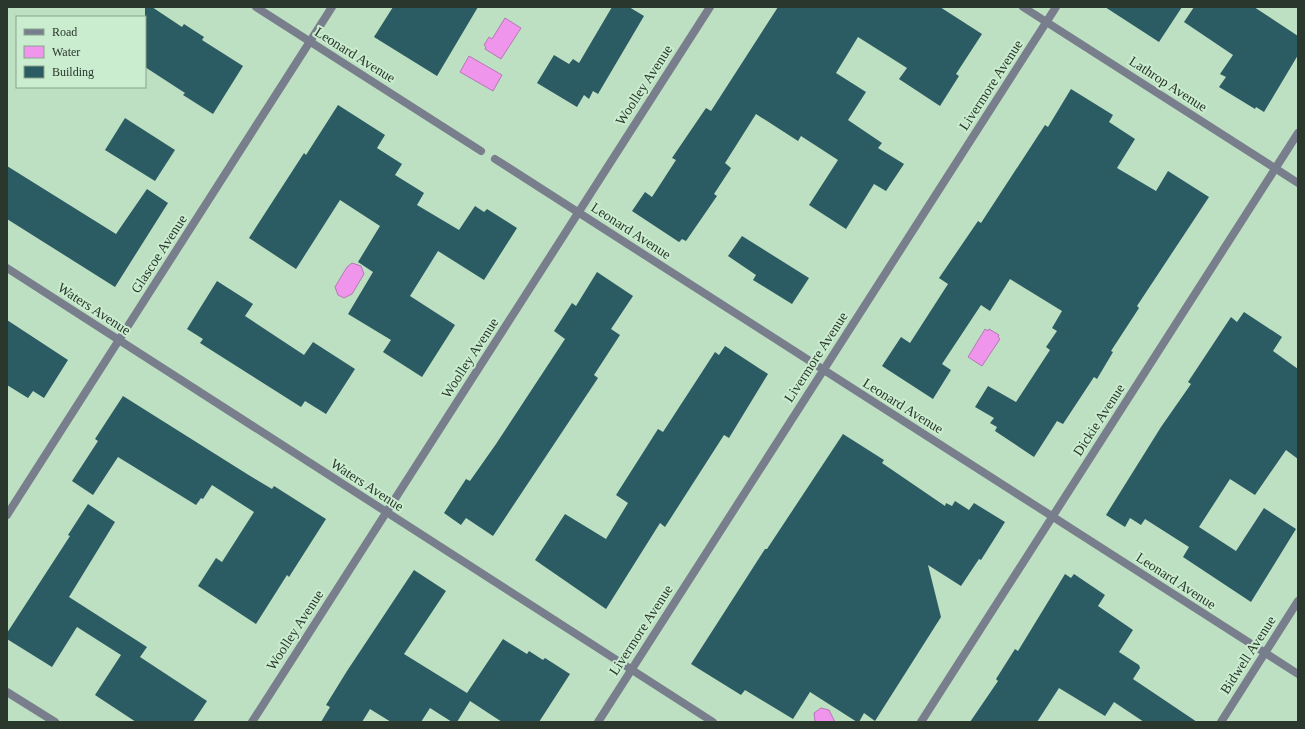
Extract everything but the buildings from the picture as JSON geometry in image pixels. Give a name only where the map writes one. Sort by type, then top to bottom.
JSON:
[{"type":"street","name":"Leonard Avenue","points":[[256,7],[481,151]]},
{"type":"street","name":"Glascoe Avenue","points":[[7,515],[332,7]]},
{"type":"street","name":"Woolley Avenue","points":[[252,722],[710,7]]},
{"type":"street","name":"Lathrop Avenue","points":[[1023,7],[1298,184]]},
{"type":"street","name":"Livermore Avenue","points":[[598,722],[1056,7]]},
{"type":"street","name":"Dickie Avenue","points":[[922,722],[1052,516],[1298,133]]},
{"type":"street","name":"Leonard Avenue","points":[[495,159],[823,371],[1298,674]]},
{"type":"street","name":"Waters Avenue","points":[[7,268],[713,722]]},
{"type":"street","name":"Bidwell Avenue","points":[[1221,722],[1298,601]]},
{"type":"street","points":[[7,692],[55,722]]},
{"type":"water","points":[[505,18],[521,28],[501,59],[485,49],[486,47],[484,45],[489,37],[492,39]]},
{"type":"water","points":[[469,56],[502,75],[493,91],[460,72]]},
{"type":"water","points":[[352,263],[361,266],[364,274],[352,294],[344,298],[338,295],[335,287],[347,267]]},
{"type":"water","points":[[985,329],[988,331],[989,329],[999,335],[998,337],[1000,339],[982,366],[968,357]]},
{"type":"water","points":[[821,708],[829,710],[835,722],[815,722],[814,713]]}]
